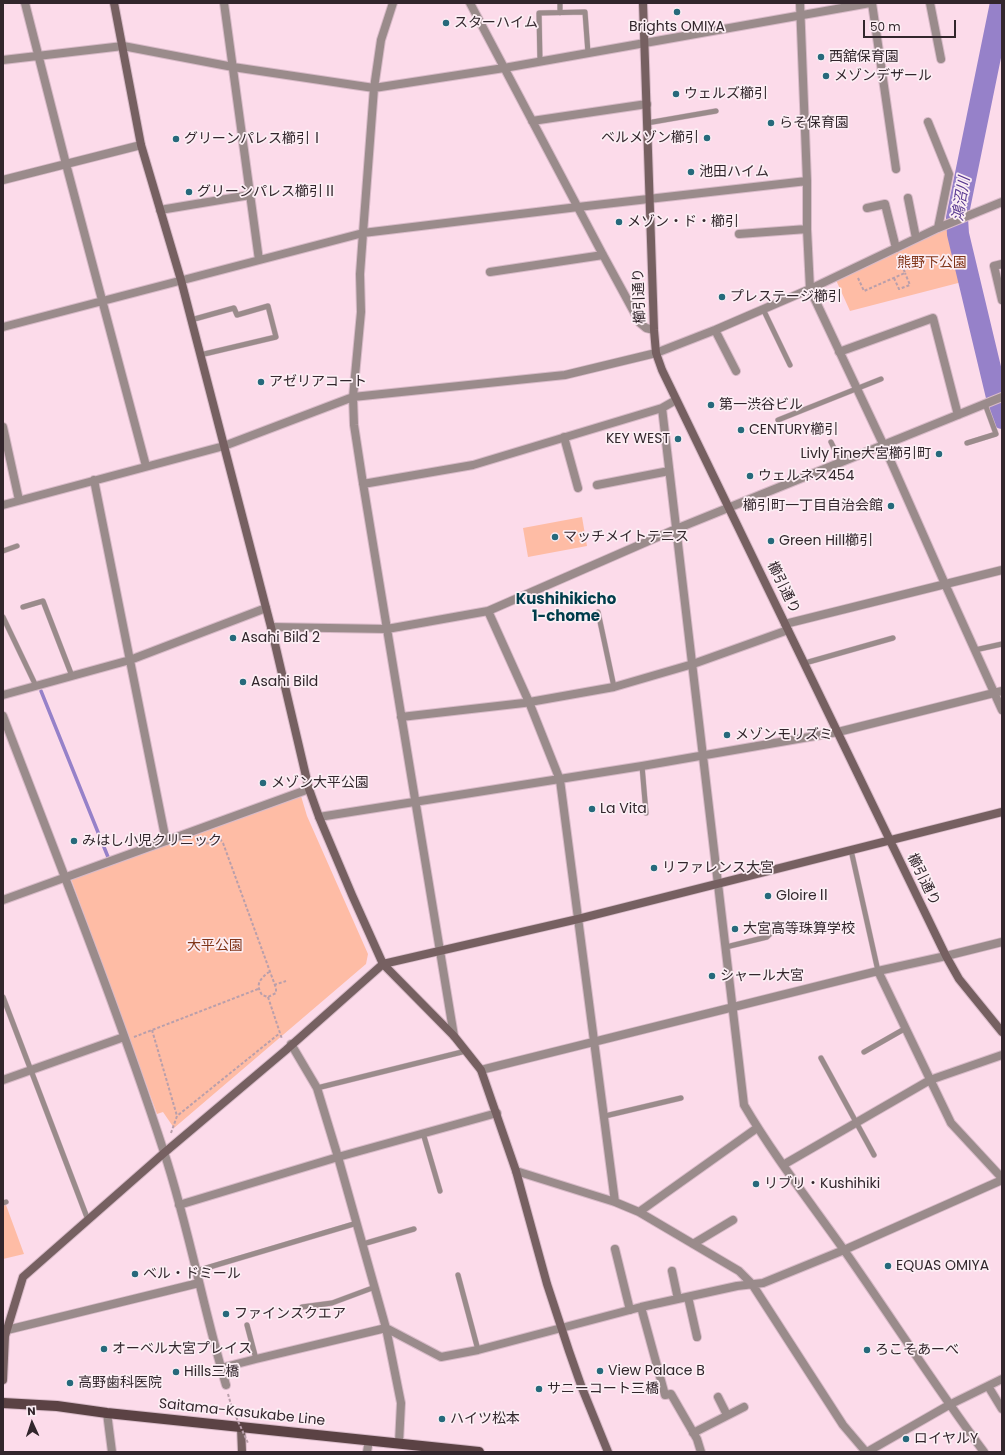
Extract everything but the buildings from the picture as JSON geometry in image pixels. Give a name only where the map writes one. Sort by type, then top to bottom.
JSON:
[{"type":"main road","name":"Saitama-Kasukabe Line","points":[[3,1403],[57,1406],[107,1413],[474,1452]]},
{"type":"street","points":[[25,3],[146,466]]},
{"type":"street","points":[[114,3],[141,145],[181,280],[271,627],[309,789],[319,817],[383,964],[454,1036],[481,1070],[516,1171],[547,1284],[582,1388],[608,1452]]},
{"type":"street","points":[[224,3],[259,260]]},
{"type":"street","points":[[393,3],[381,40],[374,88],[360,274],[361,312],[353,397],[354,425],[454,1036]]},
{"type":"street","points":[[470,3],[640,322],[646,328],[654,330]]},
{"type":"street","name":"櫛引通り","points":[[643,3],[654,330],[656,352],[662,370],[946,956],[958,979],[1002,1032]]},
{"type":"street","points":[[800,3],[810,289],[884,446],[975,650],[998,692],[1002,710]]},
{"type":"street","points":[[3,60],[122,46],[233,67],[374,88],[540,62],[871,3],[896,169]]},
{"type":"street","points":[[930,3],[941,59]]},
{"type":"street","points":[[532,121],[647,104]]},
{"type":"street","points":[[928,122],[949,174],[938,228]]},
{"type":"street","points":[[3,180],[141,145]]},
{"type":"street","points":[[3,327],[363,233],[578,206],[807,181]]},
{"type":"street","points":[[160,210],[250,195]]},
{"type":"street","points":[[908,198],[916,238]]},
{"type":"street","points":[[3,505],[224,446],[353,397],[565,375],[656,352],[716,330],[810,289],[938,228],[1002,202]]},
{"type":"street","points":[[867,208],[885,204],[896,248]]},
{"type":"street","points":[[739,234],[807,229]]},
{"type":"street","points":[[490,272],[603,255]]},
{"type":"street","points":[[1002,264],[994,266],[1002,300]]},
{"type":"street","points":[[839,352],[933,318],[958,415]]},
{"type":"street","points":[[716,330],[736,371]]},
{"type":"street","points":[[271,627],[387,629],[488,611],[676,529],[1002,397]]},
{"type":"street","points":[[363,484],[473,465],[662,408],[676,400]]},
{"type":"street","points":[[662,408],[744,1105],[782,1165],[844,1250],[949,1405],[984,1452]]},
{"type":"street","points":[[3,427],[4,442],[19,500]]},
{"type":"street","points":[[564,437],[578,488]]},
{"type":"street","points":[[597,485],[669,471]]},
{"type":"street","points":[[94,480],[166,841]]},
{"type":"street","points":[[401,717],[529,702],[614,687],[693,664],[787,627],[1002,570]]},
{"type":"street","points":[[3,695],[130,660],[266,608]]},
{"type":"street","points":[[488,611],[529,702],[560,780],[615,1202]]},
{"type":"street","points":[[319,817],[560,780],[838,732],[998,692]]},
{"type":"street","points":[[3,716],[125,1039],[164,1153],[226,1385]]},
{"type":"street","points":[[3,900],[309,789]]},
{"type":"street","points":[[3,1380],[5,1333],[22,1277],[383,964],[578,919],[1002,812]]},
{"type":"street","points":[[481,1070],[878,971],[1002,942]]},
{"type":"street","points":[[221,1368],[256,1358],[386,1328],[441,1357],[478,1350],[641,1307],[737,1286],[763,1283],[844,1250],[1002,1179],[951,1123],[878,971]]},
{"type":"street","points":[[3,1080],[125,1039]]},
{"type":"street","points":[[289,1047],[316,1088],[338,1157],[375,1287],[386,1328],[401,1403],[398,1443]]},
{"type":"street","points":[[782,1165],[930,1080],[1002,1056]]},
{"type":"street","points":[[179,1205],[338,1157],[497,1114]]},
{"type":"street","points":[[639,1212],[758,1128]]},
{"type":"street","points":[[516,1171],[615,1202],[639,1212],[739,1271],[752,1284],[843,1426],[866,1452],[949,1405],[1002,1379]]},
{"type":"street","points":[[693,1244],[733,1220]]},
{"type":"street","points":[[615,1249],[630,1310]]},
{"type":"street","points":[[672,1270],[678,1299]]},
{"type":"street","points":[[5,1333],[199,1282]]},
{"type":"street","points":[[688,1297],[697,1337]]},
{"type":"street","points":[[641,1307],[665,1395],[670,1394],[693,1433],[701,1452]]},
{"type":"street","points":[[988,1386],[1002,1409]]},
{"type":"street","points":[[718,1397],[727,1415]]},
{"type":"street","points":[[693,1433],[744,1407]]},
{"type":"street","points":[[107,1413],[112,1452]]},
{"type":"street","points":[[241,1427],[242,1452]]},
{"type":"street","points":[[367,1452],[369,1440]]},
{"type":"lane","points":[[560,3],[560,13]]},
{"type":"lane","points":[[540,62],[539,13],[585,12],[588,53]]},
{"type":"lane","points":[[647,123],[716,111]]},
{"type":"lane","points":[[191,320],[234,308],[236,315],[268,306],[276,337],[200,355]]},
{"type":"lane","points":[[763,309],[790,365]]},
{"type":"lane","points":[[778,420],[856,388],[881,380]]},
{"type":"lane","points":[[967,443],[996,434],[989,402]]},
{"type":"lane","points":[[831,442],[841,463]]},
{"type":"lane","points":[[3,551],[17,546]]},
{"type":"lane","points":[[23,607],[43,601],[72,676]]},
{"type":"lane","points":[[598,612],[614,687]]},
{"type":"lane","points":[[3,617],[36,686]]},
{"type":"lane","points":[[805,663],[893,638]]},
{"type":"lane","points":[[975,650],[1002,644]]},
{"type":"lane","points":[[642,766],[646,813]]},
{"type":"lane","points":[[851,850],[878,971]]},
{"type":"lane","points":[[726,947],[767,937],[773,931],[786,928]]},
{"type":"lane","points":[[3,997],[88,1220]]},
{"type":"lane","points":[[864,1052],[906,1028]]},
{"type":"lane","points":[[316,1088],[466,1051]]},
{"type":"lane","points":[[821,1058],[874,1155]]},
{"type":"lane","points":[[605,1116],[681,1098]]},
{"type":"lane","points":[[423,1133],[440,1191]]},
{"type":"lane","points":[[196,1271],[357,1224]]},
{"type":"lane","points":[[363,1244],[414,1230]]},
{"type":"lane","points":[[458,1274],[478,1350]]},
{"type":"lane","points":[[302,1307],[332,1302],[375,1287]]},
{"type":"lane","points":[[247,1325],[256,1358]]},
{"type":"path","points":[[894,278],[899,289],[910,285],[896,248]]},
{"type":"path","points":[[853,268],[864,291],[905,273]]},
{"type":"path","points":[[179,836],[182,846],[212,843],[220,839],[223,843],[274,986],[276,993],[268,997],[262,995],[258,989],[258,984],[269,972]]},
{"type":"path","points":[[274,986],[286,981]]},
{"type":"path","points":[[125,1039],[258,989]]},
{"type":"path","points":[[268,997],[280,1032],[289,1047]]},
{"type":"path","points":[[152,1030],[177,1116],[280,1032]]},
{"type":"path","points":[[226,1385],[232,1408],[248,1443]]},
{"type":"green space","name":"熊野下公園","points":[[954,225],[954,235],[962,282],[850,311],[836,280]]},
{"type":"green space","name":"マッチメイトテニス","points":[[582,517],[587,546],[528,557],[523,528]]},
{"type":"green space","name":"大平公園","points":[[301,796],[307,816],[368,954],[366,964],[174,1128],[163,1112],[157,1114],[71,879]]},
{"type":"green space","points":[[3,1205],[6,1205],[24,1254],[3,1259]]},
{"type":"waterway","name":"鴻沼川","points":[[1001,3],[957,218],[958,234],[1002,418]]},
{"type":"waterway","points":[[41,691],[108,857]]},
{"type":"place","name":"Brights OMIYA","points":[[677,12]]},
{"type":"place","name":"スターハイム","points":[[446,23]]},
{"type":"place","name":"西舘保育園","points":[[821,57]]},
{"type":"place","name":"メゾンデザール","points":[[826,76]]},
{"type":"place","name":"ウェルズ櫛引","points":[[676,94]]},
{"type":"place","name":"らそ保育園","points":[[771,123]]},
{"type":"place","name":"ベルメゾン櫛引","points":[[707,138]]},
{"type":"place","name":"グリーンパレス櫛引Ⅰ","points":[[176,139]]},
{"type":"place","name":"池田ハイム","points":[[691,172]]},
{"type":"place","name":"グリーンパレス櫛引Ⅱ","points":[[189,192]]},
{"type":"place","name":"メゾン・ド・櫛引","points":[[619,222]]},
{"type":"place","name":"プレステージ櫛引","points":[[722,297]]},
{"type":"place","name":"アゼリアコート","points":[[261,382]]},
{"type":"place","name":"第一渋谷ビル","points":[[711,405]]},
{"type":"place","name":"CENTURY櫛引","points":[[741,430]]},
{"type":"place","name":"KEY WEST","points":[[678,439]]},
{"type":"place","name":"Livly Fine大宮櫛引町","points":[[939,454]]},
{"type":"place","name":"ウェルネス454","points":[[750,476]]},
{"type":"place","name":"櫛引町一丁目自治会館","points":[[891,506]]},
{"type":"place","name":"マッチメイトテニス","points":[[555,537]]},
{"type":"place","name":"Green Hill櫛引","points":[[771,541]]},
{"type":"place","name":"Asahi Bild 2","points":[[233,638]]},
{"type":"place","name":"Asahi Bild","points":[[243,682]]},
{"type":"place","name":"メゾンモリズミ","points":[[727,735]]},
{"type":"place","name":"メゾン大平公園","points":[[263,783]]},
{"type":"place","name":"La Vita","points":[[592,809]]},
{"type":"place","name":"みはし小児クリニック","points":[[74,841]]},
{"type":"place","name":"リファレンス大宮","points":[[654,868]]},
{"type":"place","name":"GloireⅡ","points":[[768,896]]},
{"type":"place","name":"大宮高等珠算学校","points":[[735,929]]},
{"type":"place","name":"シャール大宮","points":[[712,976]]},
{"type":"place","name":"リブリ・Kushihiki","points":[[756,1184]]},
{"type":"place","name":"EQUAS OMIYA","points":[[888,1266]]},
{"type":"place","name":"ベル・ドミール","points":[[135,1274]]},
{"type":"place","name":"ファインスクエア","points":[[226,1314]]},
{"type":"place","name":"オーベル大宮プレイス","points":[[104,1349]]},
{"type":"place","name":"ろこそあーべ","points":[[867,1350]]},
{"type":"place","name":"View Palace B","points":[[600,1371]]},
{"type":"place","name":"Hills三橋","points":[[176,1372]]},
{"type":"place","name":"高野歯科医院","points":[[70,1383]]},
{"type":"place","name":"サニーコート三橋","points":[[539,1389]]},
{"type":"place","name":"ハイツ松本","points":[[442,1419]]},
{"type":"place","name":"ロイヤルY","points":[[906,1439]]},
{"type":"district","name":"Kushihikicho 1-chome","points":[[566,608]]}]
